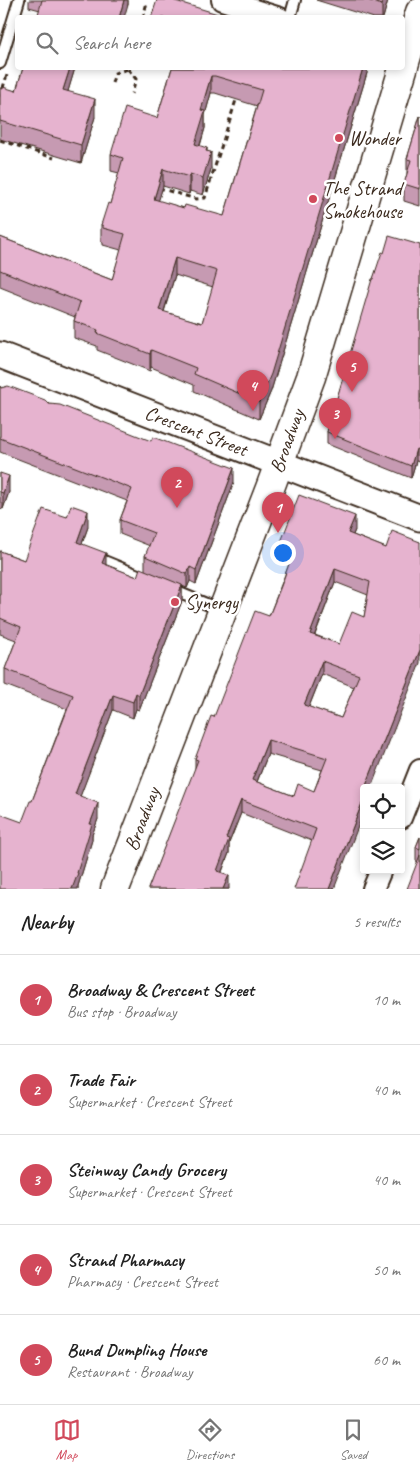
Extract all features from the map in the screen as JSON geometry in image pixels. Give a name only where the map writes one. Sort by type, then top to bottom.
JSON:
[{"type":"main road","name":"Broadway","points":[[115,889],[311,376],[410,56],[420,12]]},
{"type":"street","points":[[222,0],[270,15]]},
{"type":"street","name":"Crescent Street","points":[[0,355],[420,518]]},
{"type":"street","points":[[405,808],[420,770]]},
{"type":"street","points":[[373,889],[379,874]]},
{"type":"lane","points":[[0,63],[19,0]]},
{"type":"lane","points":[[291,15],[295,0]]},
{"type":"lane","points":[[93,556],[222,611]]},
{"type":"path","points":[[144,15],[147,2]]},
{"type":"path","points":[[112,83],[115,73],[123,70]]},
{"type":"path","points":[[129,70],[136,79],[132,94]]},
{"type":"path","points":[[156,188],[196,199],[205,198],[237,96]]},
{"type":"path","points":[[0,140],[54,158]]},
{"type":"building","points":[[42,0],[124,0],[120,15],[38,15]]},
{"type":"building","points":[[157,0],[172,0],[221,15],[152,15]]},
{"type":"building","points":[[367,0],[383,0],[382,5]]},
{"type":"building","points":[[22,70],[69,70],[63,90],[95,99],[81,145],[0,121],[0,88],[3,89],[3,87],[16,91]]},
{"type":"building","points":[[171,70],[362,70],[271,374],[259,402],[194,374],[196,368],[151,350],[150,354],[97,333],[98,330],[74,321],[80,302],[0,270],[0,237],[112,280],[125,234],[103,228],[101,225],[108,203],[110,204],[123,158],[111,154],[125,108],[157,118]],"holes":[[[211,76],[262,90],[224,216],[185,205],[184,208],[154,199],[163,169],[189,177],[190,174],[203,178],[211,152],[206,151],[207,148],[195,144],[205,111],[201,110]],[[175,258],[217,271],[202,323],[159,310]]]},
{"type":"building","points":[[420,116],[420,189],[404,184],[411,160],[407,159]]},
{"type":"building","points":[[389,236],[420,245],[420,450],[416,449],[411,466],[327,432],[372,279],[382,252],[384,253]]},
{"type":"building","points":[[0,386],[1,388],[8,386],[45,400],[49,404],[60,405],[151,441],[153,437],[234,468],[196,570],[190,567],[187,574],[145,556],[154,533],[120,520],[132,489],[0,438]]},
{"type":"building","points":[[0,473],[9,476],[3,493],[0,492]]},
{"type":"building","points":[[299,495],[355,516],[348,533],[386,548],[392,531],[420,542],[420,650],[367,784],[360,784],[360,808],[329,889],[294,889],[316,829],[241,800],[226,838],[229,839],[217,871],[229,875],[223,889],[148,889],[198,760],[195,759],[211,716],[214,717],[255,611],[269,616],[293,553],[279,547]],"holes":[[[335,569],[370,582],[364,617],[352,612],[339,644],[310,634]],[[322,661],[359,675],[341,718],[304,705]],[[268,740],[327,758],[314,791],[298,784],[294,796],[252,780]]]},
{"type":"building","points":[[71,505],[88,511],[77,542],[106,553],[102,563],[137,577],[140,568],[182,585],[139,695],[136,693],[133,702],[113,695],[75,794],[98,803],[90,824],[92,824],[72,889],[0,889],[0,814],[22,822],[73,695],[5,669],[21,627],[0,618],[0,551],[24,560],[43,509],[67,517]]},
{"type":"building","points":[[420,837],[420,849],[416,847]]},
{"type":"building","points":[[420,855],[420,889],[407,889]]},
{"type":"place","name":"Wonder","points":[[339,138]]},
{"type":"place","name":"The Strand Smokehouse","points":[[313,199]]},
{"type":"place","name":"Bund Dumpling House","points":[[352,392]]},
{"type":"place","name":"Strand Pharmacy","points":[[253,411]]},
{"type":"place","name":"Steinway Candy Grocery","points":[[335,439]]},
{"type":"place","name":"Trade Fair","points":[[177,508]]},
{"type":"place","name":"Broadway & Crescent Street","points":[[278,533]]},
{"type":"place","name":"Synergy","points":[[175,602]]}]
